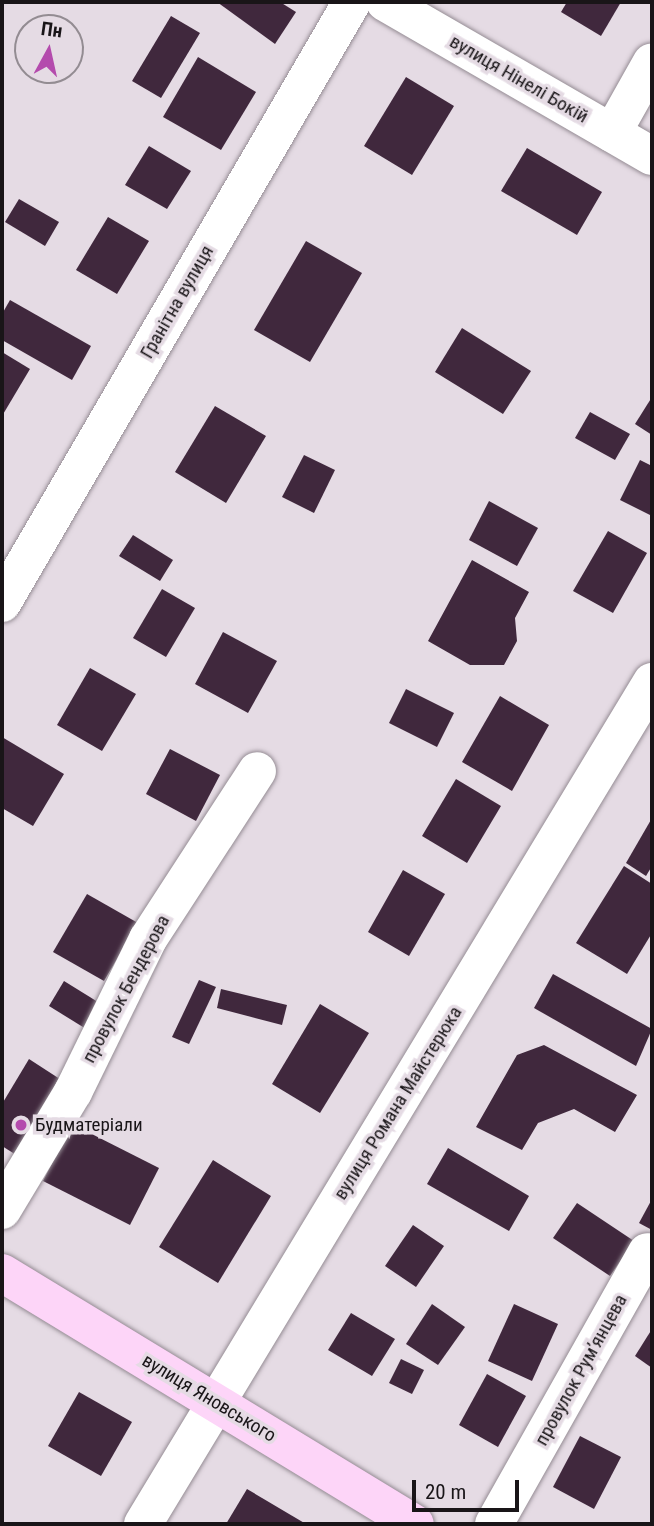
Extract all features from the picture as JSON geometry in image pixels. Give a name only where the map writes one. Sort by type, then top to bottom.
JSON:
[{"type":"main road","name":"вулиця Яновського","points":[[2,1273],[415,1524]]},
{"type":"street","name":"Гранітна вулиця","points":[[2,603],[352,2]]},
{"type":"street","name":"вулиця Нінелі Бокій","points":[[385,2],[652,156]]},
{"type":"street","points":[[612,133],[652,62]]},
{"type":"street","name":"вулиця Романа Майстерюка","points":[[143,1524],[583,805],[652,682]]},
{"type":"street","name":"провулок Бендерова","points":[[2,1210],[73,1092],[148,939],[257,771]]},
{"type":"street","name":"провулок Румʼянцева","points":[[494,1524],[647,1252]]},
{"type":"building","points":[[217,2],[280,2],[296,12],[275,44]]},
{"type":"building","points":[[567,2],[621,2],[601,36],[561,12]]},
{"type":"building","points":[[171,16],[200,33],[161,98],[132,81]]},
{"type":"building","points":[[198,57],[256,92],[221,150],[163,117]]},
{"type":"building","points":[[406,77],[454,106],[412,175],[364,146]]},
{"type":"building","points":[[149,146],[191,171],[167,209],[125,185]]},
{"type":"building","points":[[527,148],[602,192],[577,235],[501,191]]},
{"type":"building","points":[[19,199],[59,222],[45,246],[5,222]]},
{"type":"building","points":[[108,217],[149,241],[117,294],[76,270]]},
{"type":"building","points":[[306,241],[362,273],[310,362],[254,330]]},
{"type":"building","points":[[10,300],[91,346],[72,380],[2,340],[2,314]]},
{"type":"building","points":[[462,328],[531,371],[503,414],[435,372]]},
{"type":"building","points":[[2,352],[30,369],[2,416]]},
{"type":"building","points":[[652,397],[652,435],[635,424]]},
{"type":"building","points":[[215,406],[266,436],[226,503],[175,472]]},
{"type":"building","points":[[590,412],[630,434],[615,460],[575,438]]},
{"type":"building","points":[[304,455],[335,470],[314,513],[282,497]]},
{"type":"building","points":[[640,460],[652,466],[652,516],[620,500]]},
{"type":"building","points":[[489,501],[538,528],[517,566],[469,540]]},
{"type":"building","points":[[608,531],[647,553],[613,613],[573,591]]},
{"type":"building","points":[[133,535],[173,560],[160,581],[119,556]]},
{"type":"building","points":[[472,560],[529,592],[515,618],[517,641],[504,665],[470,665],[428,641]]},
{"type":"building","points":[[162,589],[195,608],[166,657],[133,638]]},
{"type":"building","points":[[223,632],[277,661],[248,713],[195,684]]},
{"type":"building","points":[[90,668],[136,694],[102,751],[57,725]]},
{"type":"building","points":[[406,689],[454,713],[437,747],[389,723]]},
{"type":"building","points":[[500,696],[549,725],[512,791],[462,762]]},
{"type":"building","points":[[2,737],[64,774],[33,826],[2,808]]},
{"type":"building","points":[[170,749],[220,775],[196,821],[146,794]]},
{"type":"building","points":[[456,779],[501,806],[467,863],[422,836]]},
{"type":"building","points":[[652,818],[652,866],[646,876],[626,863]]},
{"type":"building","points":[[624,866],[652,884],[652,933],[627,974],[576,943]]},
{"type":"building","points":[[403,870],[445,894],[409,956],[368,932]]},
{"type":"building","points":[[87,894],[138,923],[104,981],[53,952]]},
{"type":"building","points":[[553,974],[652,1029],[636,1066],[534,1008]]},
{"type":"building","points":[[199,980],[216,987],[189,1044],[172,1037]]},
{"type":"building","points":[[64,981],[106,1007],[91,1032],[49,1006]]},
{"type":"building","points":[[221,989],[287,1005],[282,1025],[217,1008]]},
{"type":"building","points":[[320,1004],[369,1033],[320,1113],[272,1084]]},
{"type":"building","points":[[544,1045],[637,1095],[615,1132],[574,1109],[538,1123],[522,1150],[476,1127],[517,1055]]},
{"type":"building","name":"Будматеріали","points":[[29,1059],[66,1083],[21,1158],[2,1146],[2,1104]]},
{"type":"building","points":[[72,1124],[159,1168],[130,1225],[43,1181]]},
{"type":"building","points":[[448,1148],[529,1196],[509,1231],[427,1184]]},
{"type":"building","points":[[213,1160],[271,1196],[218,1283],[159,1247]]},
{"type":"building","points":[[652,1199],[652,1230],[639,1223]]},
{"type":"building","points":[[577,1203],[634,1241],[610,1276],[553,1238]]},
{"type":"building","points":[[413,1225],[444,1246],[416,1287],[385,1266]]},
{"type":"building","points":[[432,1304],[465,1327],[438,1365],[406,1344]]},
{"type":"building","points":[[514,1304],[558,1324],[532,1381],[488,1361]]},
{"type":"building","points":[[351,1313],[395,1339],[372,1376],[328,1350]]},
{"type":"building","points":[[652,1329],[652,1368],[635,1356]]},
{"type":"building","points":[[401,1359],[424,1370],[412,1394],[389,1383]]},
{"type":"building","points":[[487,1374],[526,1396],[498,1447],[459,1425]]},
{"type":"building","points":[[79,1392],[132,1422],[101,1476],[48,1446]]},
{"type":"building","points":[[580,1436],[621,1457],[594,1509],[553,1487]]},
{"type":"building","points":[[247,1489],[306,1524],[226,1524]]},
{"type":"place","name":"Будматеріали","points":[[21,1125]]}]
